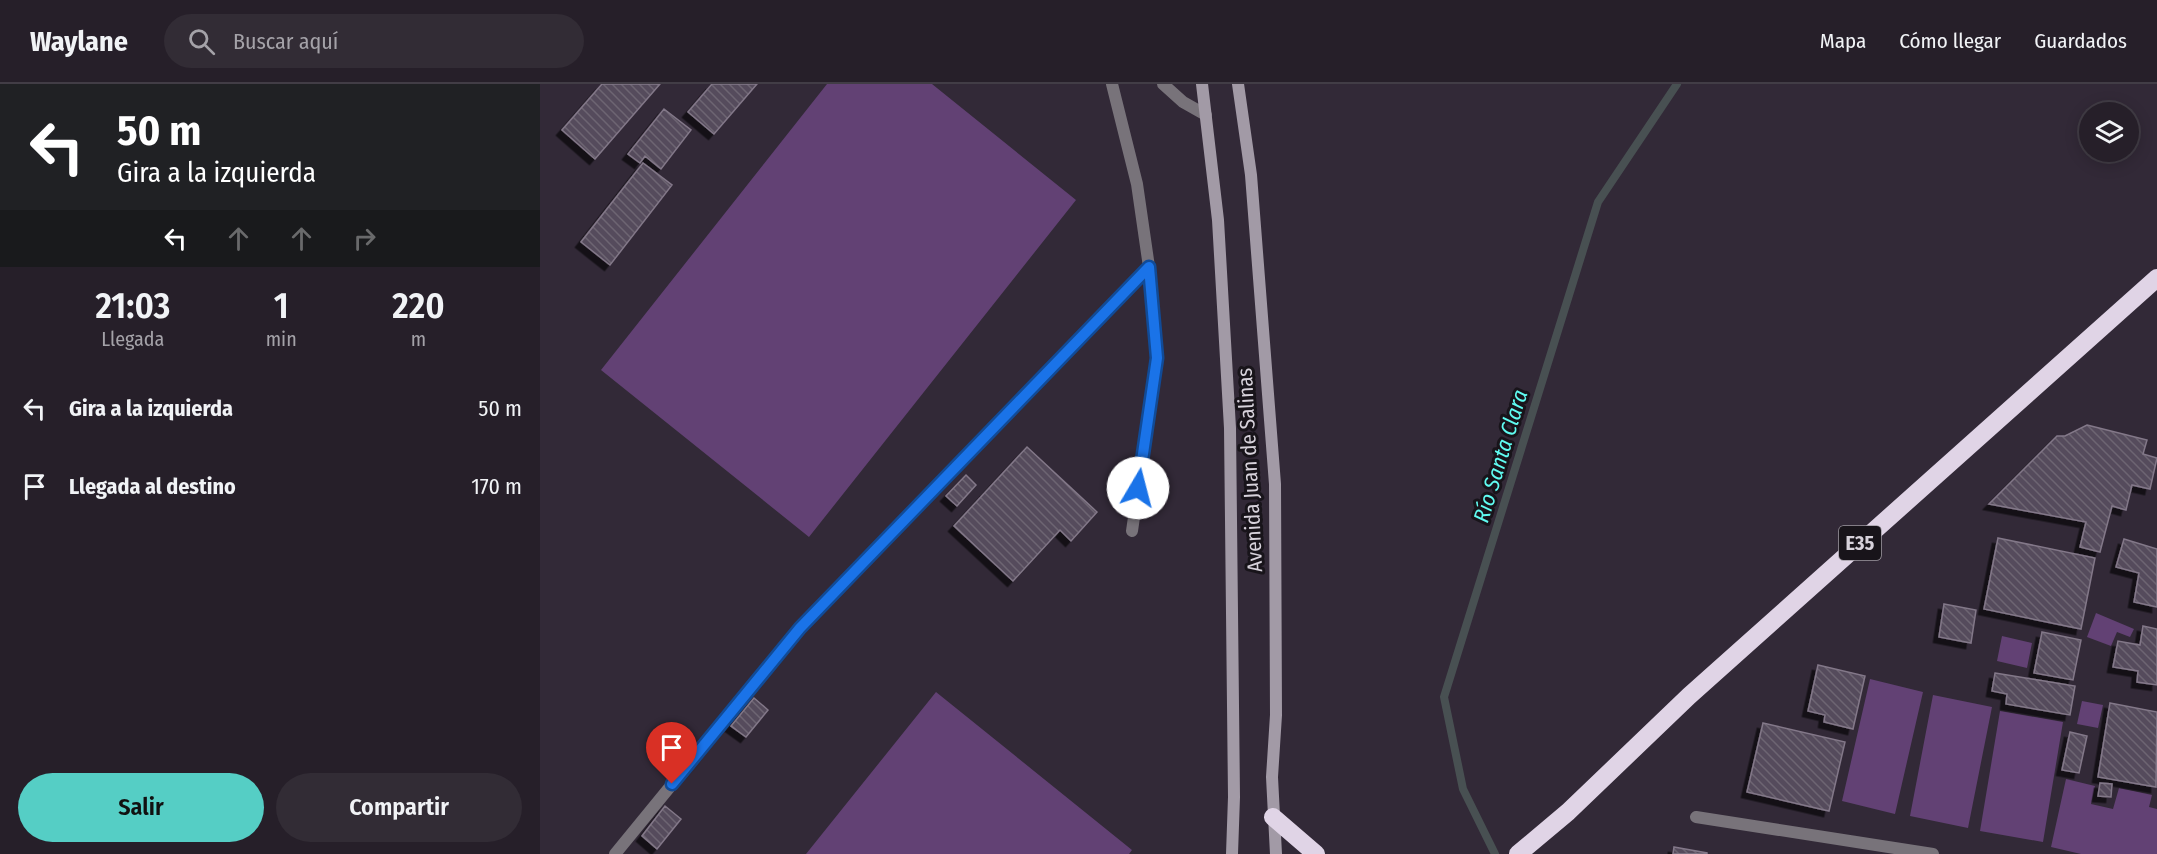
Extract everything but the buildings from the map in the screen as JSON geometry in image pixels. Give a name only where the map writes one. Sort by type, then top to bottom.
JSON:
[{"type":"highway","name":"E35","points":[[1518,854],[1568,812],[1689,696],[2157,278]]},
{"type":"highway","points":[[1273,817],[1316,854]]},
{"type":"main road","name":"Avenida Juan de Salinas","points":[[1202,84],[1218,220],[1230,428],[1234,785],[1232,854]]},
{"type":"main road","name":"Avenida Juan de Salinas","points":[[1238,84],[1251,175],[1275,484],[1276,715],[1272,777],[1276,854]]},
{"type":"street","points":[[1112,84],[1137,184],[1149,267],[1157,358],[1132,531]]},
{"type":"street","points":[[1164,84],[1183,102],[1206,115]]},
{"type":"street","points":[[615,854],[800,628],[1149,267]]},
{"type":"street","points":[[1696,817],[1933,854]]},
{"type":"shaded area","points":[[827,84],[932,84],[1076,200],[809,537],[601,370]]},
{"type":"shaded area","points":[[2096,613],[2134,629],[2130,637],[2117,632],[2111,646],[2087,637]]},
{"type":"shaded area","points":[[2002,636],[2032,643],[2027,668],[1997,661]]},
{"type":"shaded area","points":[[1870,679],[1923,692],[1895,814],[1842,801]]},
{"type":"shaded area","points":[[936,692],[1132,850],[1129,854],[806,854]]},
{"type":"shaded area","points":[[1933,695],[1992,707],[1968,828],[1910,816]]},
{"type":"shaded area","points":[[2082,701],[2103,705],[2098,728],[2077,724]]},
{"type":"shaded area","points":[[2000,711],[2063,722],[2043,842],[1980,831]]},
{"type":"shaded area","points":[[2066,779],[2095,786],[2091,804],[2113,809],[2119,788],[2152,795],[2149,807],[2157,809],[2157,854],[2081,854],[2051,847]]},
{"type":"waterway","name":"Río Santa Clara","points":[[1495,854],[1463,789],[1444,697],[1598,202],[1677,84]]},
{"type":"route","points":[[672,784],[800,628],[1149,267],[1157,358],[1138,488]]}]
